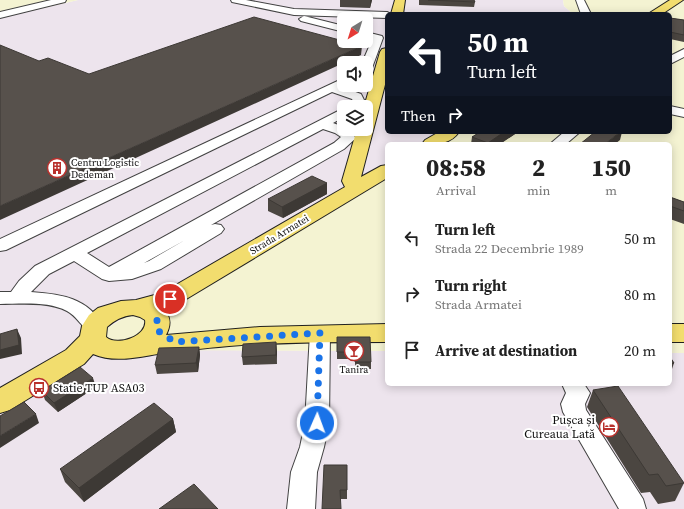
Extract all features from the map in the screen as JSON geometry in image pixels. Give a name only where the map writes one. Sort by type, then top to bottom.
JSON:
[{"type":"main road","points":[[657,12],[678,0]]},
{"type":"main road","points":[[358,187],[352,184],[351,181],[385,59]]},
{"type":"main road","points":[[434,142],[448,134]]},
{"type":"main road","name":"Strada Armatei","points":[[159,320],[358,187],[385,171]]},
{"type":"main road","points":[[0,402],[93,332],[122,308],[159,320],[320,333],[385,333]]},
{"type":"main road","points":[[93,332],[122,350],[134,348],[159,320]]},
{"type":"main road","points":[[672,333],[684,334]]},
{"type":"street","points":[[0,15],[62,0]]},
{"type":"street","points":[[235,0],[294,12],[385,15]]},
{"type":"street","points":[[580,0],[584,12]]},
{"type":"street","points":[[290,16],[337,27]]},
{"type":"street","points":[[371,56],[378,38],[373,37]]},
{"type":"street","points":[[672,47],[684,50]]},
{"type":"street","points":[[672,60],[684,50]]},
{"type":"street","points":[[0,246],[337,85]]},
{"type":"street","points":[[349,92],[357,97],[358,100]]},
{"type":"street","points":[[672,111],[684,114]]},
{"type":"street","points":[[9,298],[42,270],[337,116]]},
{"type":"street","points":[[74,253],[109,275],[132,273],[143,270],[155,264],[299,180],[304,173],[305,164],[339,146],[349,138],[346,133],[336,128],[321,124]]},
{"type":"street","points":[[560,142],[570,134]]},
{"type":"street","points":[[9,298],[59,302],[93,332]]},
{"type":"street","points":[[301,509],[304,472],[312,448],[317,423],[320,333]]},
{"type":"street","points":[[574,386],[578,393],[573,404],[575,412],[633,508]]},
{"type":"shaded area","points":[[78,0],[563,0],[564,6],[571,12],[385,12],[385,134],[436,134],[422,142],[385,142],[385,164],[71,349],[385,351],[385,386],[672,386],[672,353],[684,353],[684,509],[0,509],[0,18]]},
{"type":"green space","points":[[0,0],[78,0],[0,18]]},
{"type":"green space","points":[[563,0],[684,0],[684,353],[672,353],[672,142],[422,142],[436,134],[672,134],[672,12],[571,12],[564,6]]},
{"type":"green space","points":[[385,164],[385,351],[70,350]]},
{"type":"building","points":[[428,0],[474,0],[475,2]]},
{"type":"building","name":"Centru Logistic Dedeman","points":[[254,17],[337,39],[337,48],[357,48],[0,206],[0,45],[39,61],[48,58],[89,74]]},
{"type":"building","points":[[672,18],[684,20],[684,35],[672,32]]},
{"type":"building","points":[[477,134],[501,134],[489,142],[472,137]]},
{"type":"building","points":[[592,134],[618,134],[608,142],[582,142]]},
{"type":"building","points":[[312,176],[327,183],[282,207],[268,199]]},
{"type":"building","points":[[672,198],[684,202],[684,211],[672,207]]},
{"type":"building","points":[[17,329],[19,345],[0,350],[0,334]]},
{"type":"building","points":[[337,337],[370,337],[371,362],[355,362],[355,352],[337,352]]},
{"type":"building","points":[[276,342],[276,355],[242,357],[243,344]]},
{"type":"building","points":[[199,347],[196,363],[155,365],[159,348]]},
{"type":"building","points":[[80,367],[93,378],[54,403],[42,391]]},
{"type":"building","points":[[618,386],[684,483],[666,486],[658,474],[649,475],[593,390]]},
{"type":"building","points":[[24,402],[36,414],[0,436],[0,416]]},
{"type":"building","points":[[154,403],[173,419],[79,488],[60,469]]},
{"type":"building","points":[[324,465],[347,465],[347,490],[340,490],[341,509],[322,509]]},
{"type":"building","points":[[194,484],[218,509],[159,509]]},
{"type":"place","name":"Centru Logistic Dedeman","points":[[57,168]]},
{"type":"place","name":"Tanira","points":[[354,351]]},
{"type":"place","name":"Statie TUP ASA03","points":[[39,388]]},
{"type":"place","name":"Pușca și Cureaua Lată","points":[[609,427]]},
{"type":"route","points":[[170,299],[163,308],[157,320],[157,330],[175,342],[320,333],[317,423]]}]
